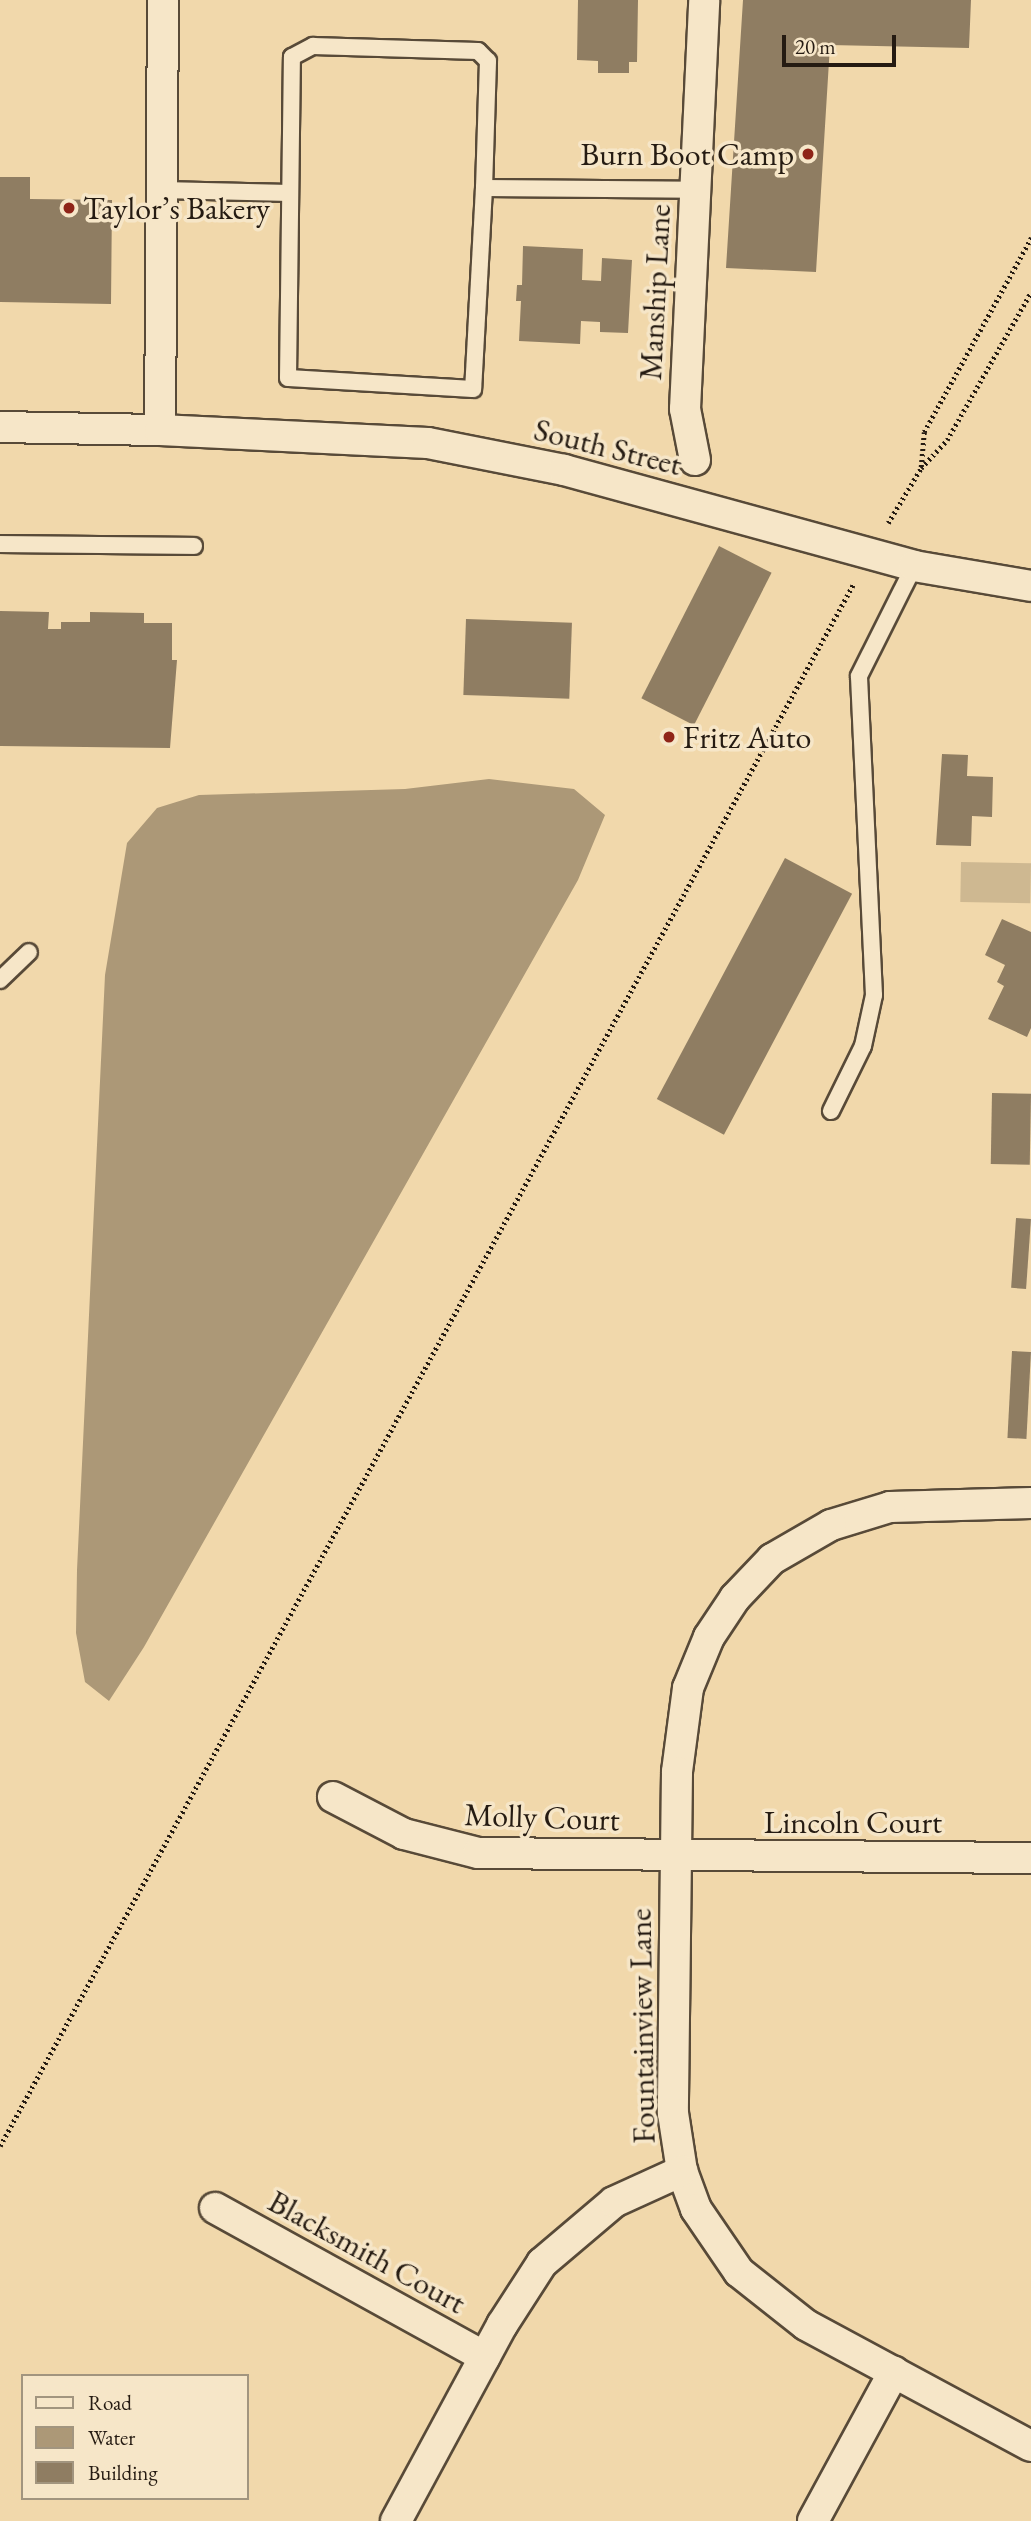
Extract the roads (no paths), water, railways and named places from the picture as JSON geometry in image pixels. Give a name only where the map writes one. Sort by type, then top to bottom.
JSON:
[{"type":"street","points":[[160,430],[163,0]]},
{"type":"street","name":"Manship Lane","points":[[695,460],[685,409],[704,0]]},
{"type":"street","name":"South Street","points":[[0,427],[384,438],[482,452],[681,500],[914,566],[1031,586]]},
{"type":"street","name":"Fountainview Lane","points":[[1031,1503],[890,1507],[831,1525],[772,1559],[735,1598],[709,1637],[688,1688],[681,1724],[675,1856],[673,2113],[682,2171],[696,2209],[740,2273],[806,2325],[1031,2446]]},
{"type":"street","name":"Molly Court","points":[[333,1797],[404,1835],[465,1851],[675,1856]]},
{"type":"street","name":"Lincoln Court","points":[[675,1856],[1031,1858]]},
{"type":"street","points":[[396,2521],[485,2357],[542,2263],[565,2239],[614,2202],[682,2171]]},
{"type":"street","name":"Blacksmith Court","points":[[215,2208],[485,2357]]},
{"type":"street","points":[[813,2521],[894,2372]]},
{"type":"lane","points":[[313,46],[478,51],[488,61],[473,388],[288,378],[290,193],[292,57],[313,46]]},
{"type":"lane","points":[[484,188],[694,190]]},
{"type":"lane","points":[[162,190],[290,193]]},
{"type":"lane","points":[[0,544],[194,546]]},
{"type":"lane","points":[[831,1111],[863,1046],[874,995],[859,676],[914,566]]},
{"type":"lane","points":[[0,980],[29,952]]},
{"type":"water","points":[[489,779],[574,789],[605,815],[578,880],[144,1647],[109,1701],[85,1682],[76,1633],[77,1570],[105,975],[127,843],[157,808],[199,795],[405,789]]},
{"type":"place","name":"Burn Boot Camp","points":[[808,154]]},
{"type":"place","name":"Taylor’s Bakery","points":[[69,208]]},
{"type":"place","name":"Fritz Auto","points":[[669,737]]}]
